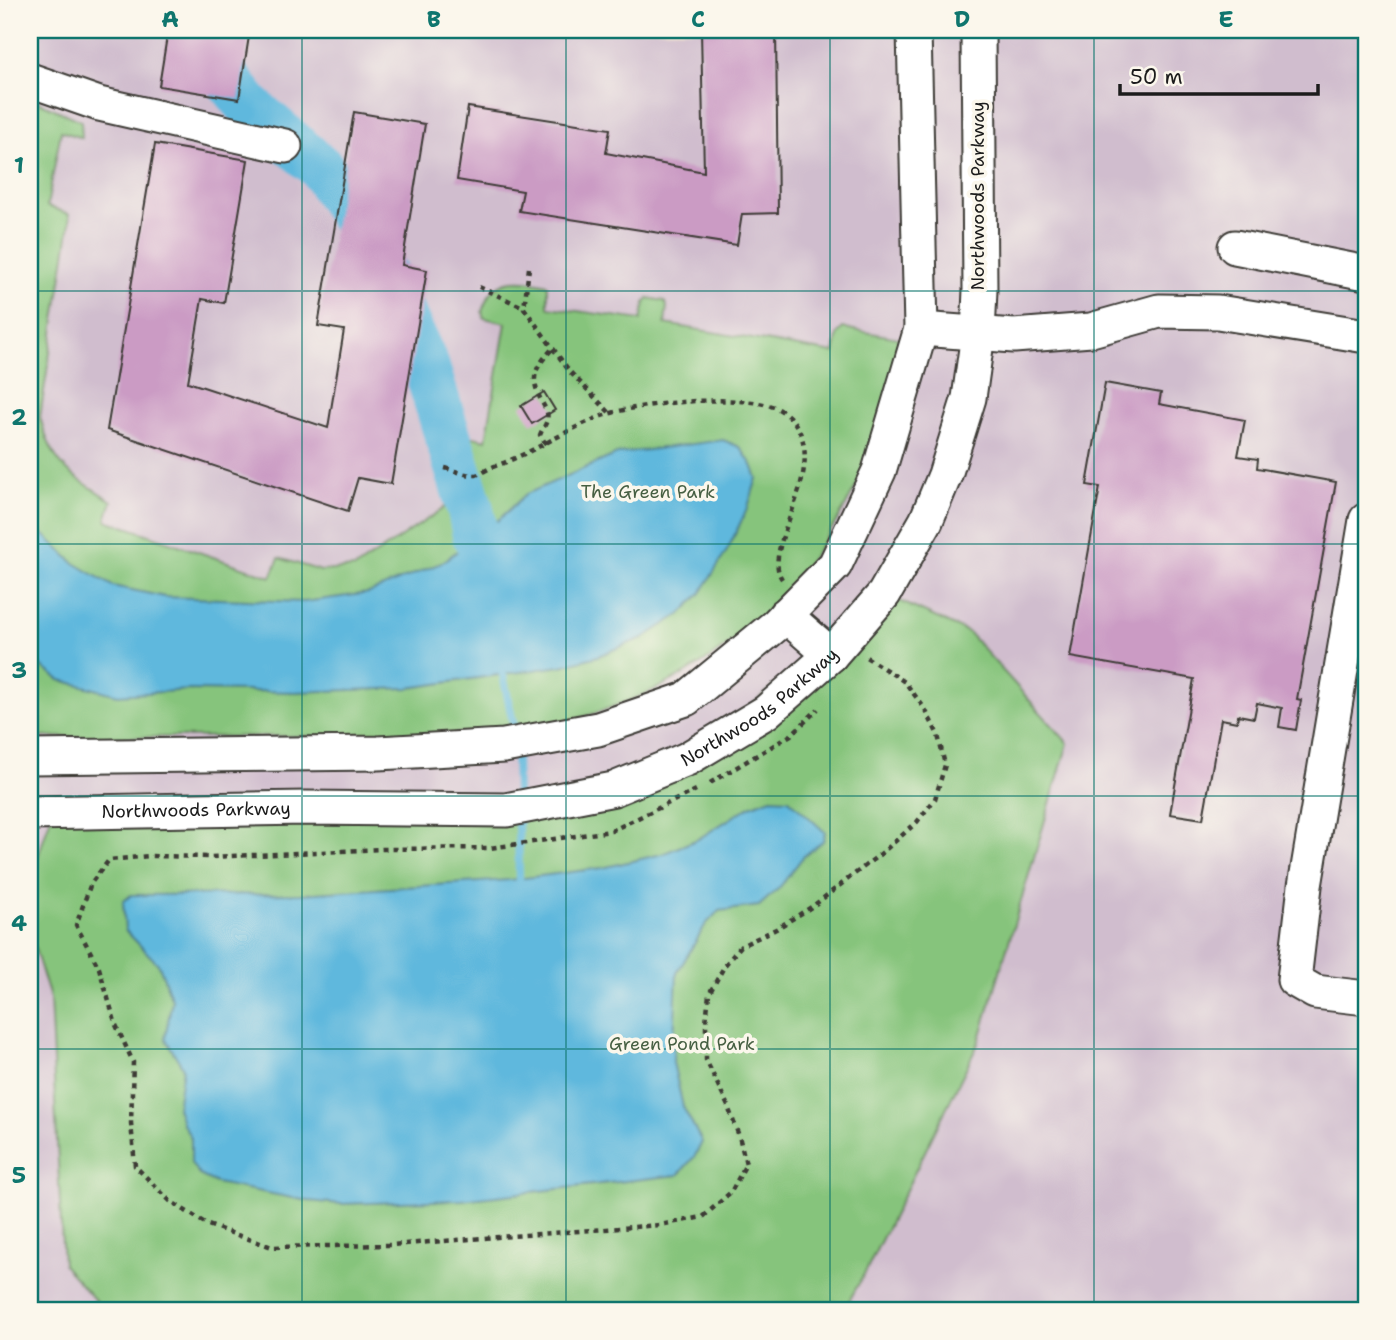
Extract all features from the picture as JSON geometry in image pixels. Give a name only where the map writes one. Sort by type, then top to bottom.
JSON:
[{"type":"street","points":[[30,757],[378,753],[504,746],[598,729],[686,699],[787,601],[835,565],[879,471],[921,329],[914,30]]},
{"type":"street","name":"Northwoods Parkway","points":[[30,813],[306,808],[506,810],[614,789],[687,759],[851,659],[926,521],[945,475],[969,398],[978,334],[978,30]]},
{"type":"street","points":[[30,80],[99,104],[285,146]]},
{"type":"street","points":[[1235,247],[1366,273]]},
{"type":"street","points":[[921,329],[1014,336],[1091,330],[1158,311],[1218,312],[1366,336]]},
{"type":"street","points":[[1366,520],[1306,875],[1294,980],[1315,992],[1366,998]]},
{"type":"street","points":[[787,601],[851,659]]},
{"type":"path","points":[[524,308],[529,268]]},
{"type":"path","points":[[479,287],[524,308],[552,349],[587,391],[611,414]]},
{"type":"path","points":[[546,444],[540,435],[547,419],[547,411],[539,397],[534,379],[540,362],[552,349]]},
{"type":"path","points":[[445,468],[475,475],[546,444],[574,427],[611,414],[713,400],[761,404],[786,414],[796,424],[805,454],[804,474],[778,560],[787,601]]},
{"type":"path","points":[[820,707],[791,735],[728,774],[611,831],[491,848],[384,849],[211,857],[149,856],[110,860],[91,883],[76,925],[99,968],[116,1025],[133,1062],[131,1123],[135,1166],[170,1202],[208,1225],[272,1247],[390,1245],[554,1234],[660,1225],[703,1217],[731,1192],[746,1164],[727,1104],[706,1060],[709,994],[741,946],[776,929],[840,886],[918,822],[935,799],[945,765],[938,735],[925,709],[905,682],[869,659],[851,659]]},
{"type":"path","points":[[851,659],[869,659]]},
{"type":"shaded area","points":[[30,30],[1366,30],[1366,1310],[30,1310]]},
{"type":"green space","name":"The Green Park","points":[[30,98],[81,121],[82,138],[61,131],[47,206],[69,214],[70,223],[40,417],[51,448],[65,468],[112,501],[106,520],[271,577],[279,558],[321,571],[355,568],[444,508],[455,487],[464,440],[470,436],[486,440],[506,323],[484,318],[482,312],[492,291],[499,285],[516,281],[548,285],[548,307],[641,320],[648,298],[664,301],[667,306],[665,324],[834,353],[838,333],[843,328],[899,338],[889,396],[873,449],[850,499],[819,548],[799,575],[754,623],[702,663],[643,695],[612,707],[576,719],[544,725],[447,734],[30,737]]},
{"type":"green space","name":"Green Pond Park","points":[[884,594],[968,632],[1068,743],[979,1042],[844,1310],[104,1310],[63,1265],[50,998],[30,933],[30,882],[52,813],[506,810],[687,759]]},
{"type":"water","points":[[723,440],[740,447],[757,478],[748,507],[728,549],[701,593],[682,613],[645,637],[598,656],[561,666],[409,688],[295,692],[190,690],[118,695],[60,680],[30,658],[30,522],[74,563],[113,586],[165,597],[304,602],[369,593],[441,563],[494,524],[526,494],[617,454]]},
{"type":"water","points":[[771,798],[789,799],[825,832],[823,841],[803,857],[779,888],[759,906],[719,911],[706,924],[677,973],[673,1062],[683,1107],[702,1142],[695,1156],[678,1175],[462,1200],[341,1204],[308,1201],[216,1183],[199,1175],[191,1163],[191,1138],[177,1108],[183,1068],[165,1038],[172,1000],[159,965],[125,930],[123,902],[131,895],[300,894],[509,880],[602,868],[662,854],[698,839],[750,806]]},
{"type":"building","points":[[168,30],[250,30],[239,99],[159,86]]},
{"type":"building","points":[[701,30],[776,30],[778,213],[742,214],[737,245],[519,211],[523,191],[457,180],[468,107],[610,129],[606,153],[704,172]]},
{"type":"building","points":[[354,112],[425,124],[402,265],[427,270],[391,484],[358,478],[348,511],[107,430],[155,144],[248,160],[224,303],[202,299],[188,382],[328,428],[344,330],[318,326]]},
{"type":"building","points":[[1105,383],[1161,393],[1159,404],[1245,420],[1238,456],[1258,459],[1257,468],[1336,482],[1297,699],[1301,700],[1296,730],[1279,727],[1282,708],[1257,703],[1254,718],[1238,715],[1237,722],[1221,719],[1203,819],[1170,814],[1194,679],[1070,657],[1100,487],[1087,485]]},
{"type":"building","points":[[544,392],[555,410],[532,424],[521,406]]},
{"type":"waterway","points":[[188,30],[249,106],[321,168],[372,247],[426,366],[470,508],[476,537]]},
{"type":"waterway","points":[[503,675],[516,737]]},
{"type":"waterway","points":[[516,750],[517,800]]},
{"type":"waterway","points":[[518,817],[519,879]]}]
